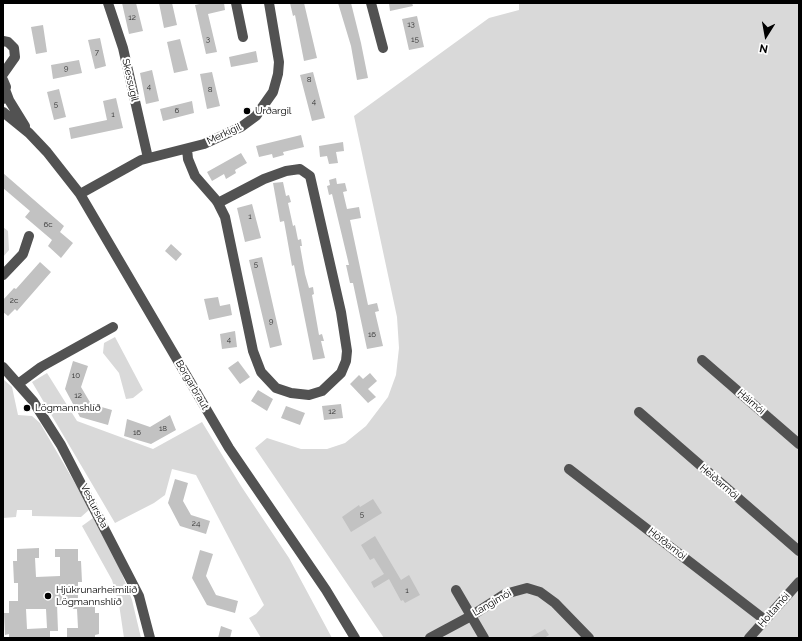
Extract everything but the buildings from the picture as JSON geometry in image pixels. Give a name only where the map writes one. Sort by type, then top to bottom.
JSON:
[{"type":"street","name":"Skessugil","points":[[108,3],[123,48],[148,158]]},
{"type":"street","points":[[236,3],[243,37]]},
{"type":"street","name":"Merkigil","points":[[80,194],[128,166],[148,158],[204,144],[241,128],[256,116],[269,100],[276,82],[279,62],[269,3]]},
{"type":"street","points":[[371,3],[383,48]]},
{"type":"street","points":[[3,41],[8,42],[14,48],[15,57],[3,74]]},
{"type":"street","name":"Borgarbraut","points":[[3,80],[6,87],[4,95],[29,133]]},
{"type":"street","name":"Borgarbraut","points":[[3,112],[29,133],[47,152],[80,194],[229,448],[326,590],[355,638]]},
{"type":"street","points":[[187,149],[188,159],[195,176],[218,203],[225,217],[253,351],[260,372],[276,388],[291,393],[309,395],[322,391],[341,373],[346,361],[347,351],[341,312],[310,176],[300,169],[286,171],[264,179],[218,203]]},
{"type":"street","points":[[3,275],[23,254],[29,236]]},
{"type":"street","points":[[18,384],[41,368],[113,327]]},
{"type":"street","name":"Háimói","points":[[702,360],[799,444]]},
{"type":"street","name":"Vestursíða","points":[[3,367],[33,401],[61,445],[92,502],[139,596],[150,638]]},
{"type":"street","name":"Heiðarmói","points":[[639,412],[799,551]]},
{"type":"street","name":"Höfðamói","points":[[569,469],[765,620]]},
{"type":"street","name":"Holtamói","points":[[749,638],[799,582]]},
{"type":"street","name":"Langimói","points":[[430,638],[471,616],[505,594],[527,588],[540,592],[555,602],[589,638]]},
{"type":"street","points":[[456,590],[484,638]]},
{"type":"shaded area","points":[[519,3],[799,3],[799,638],[384,638],[255,448],[267,438],[301,449],[327,449],[345,443],[366,426],[388,397],[396,375],[399,348],[397,317],[354,116],[489,18],[519,10]]},
{"type":"shaded area","points":[[3,227],[8,231],[9,250],[3,257]]},
{"type":"shaded area","points":[[115,337],[143,390],[133,398],[126,399],[119,373],[103,353],[104,343]]},
{"type":"shaded area","points":[[47,373],[77,421],[153,449],[202,422],[241,486],[289,558],[332,638],[261,638],[249,618],[256,614],[264,605],[196,475],[172,469],[165,495],[154,503],[115,523],[32,382]]},
{"type":"shaded area","points":[[3,379],[12,387],[18,415],[32,416],[40,423],[90,509],[81,517],[32,516],[32,510],[17,510],[16,517],[3,518]]},
{"type":"shaded area","points":[[93,518],[120,569],[132,600],[141,638],[124,638],[119,604],[112,580],[82,526]]},
{"type":"place","name":"Urðargil","points":[[247,111]]},
{"type":"place","name":"Lögmannshlíð","points":[[27,408]]},
{"type":"place","name":"Hjúkrunarheimilið Lögmannshlíð","points":[[48,596]]}]
